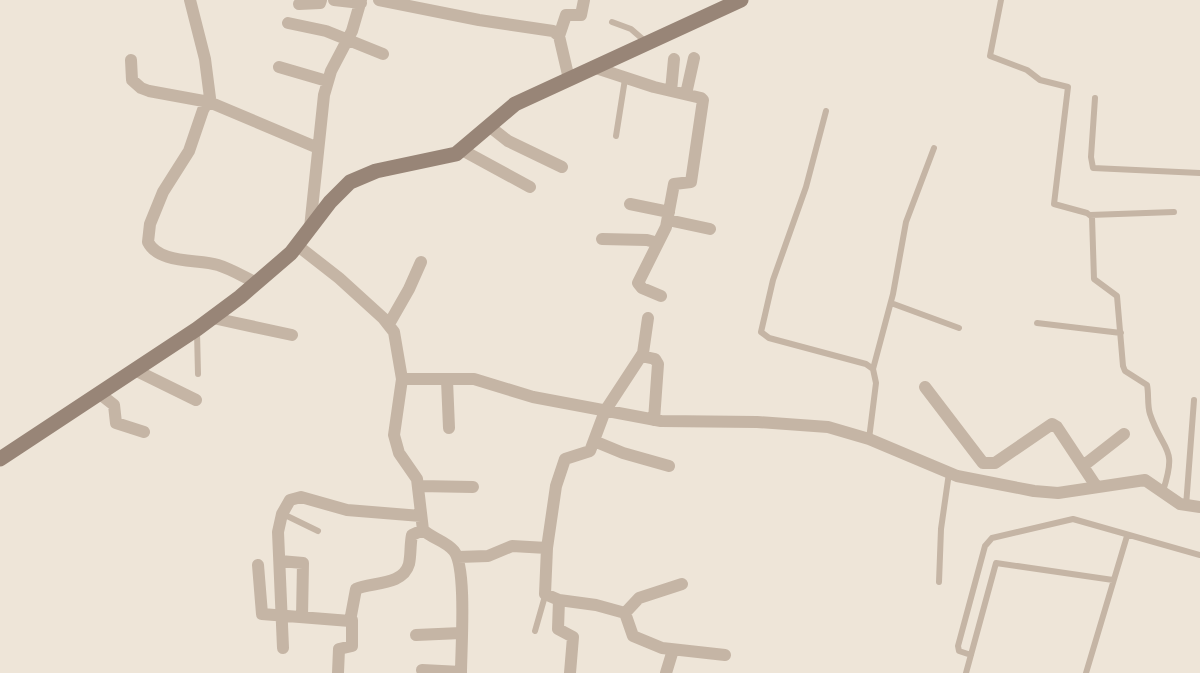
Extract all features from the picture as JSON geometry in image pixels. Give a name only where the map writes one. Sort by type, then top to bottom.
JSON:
[{"type":"street","points":[[190,0],[207,71],[209,102],[203,110],[189,151],[163,192],[150,224],[148,242],[154,250],[165,255],[219,266],[257,283]]},
{"type":"street","points":[[299,4],[320,3],[321,0]]},
{"type":"street","points":[[310,228],[327,81],[348,41],[361,1],[333,0]]},
{"type":"street","points":[[379,0],[479,20],[553,31],[559,36]]},
{"type":"street","points":[[569,79],[559,36],[566,15],[581,15],[584,0]]},
{"type":"street","points":[[0,459],[213,318],[298,246],[341,190],[361,176],[443,159],[462,150],[515,104],[741,0]]},
{"type":"street","points":[[288,23],[326,31],[383,54]]},
{"type":"street","points":[[686,94],[694,58]]},
{"type":"street","points":[[671,91],[674,59]]},
{"type":"street","points":[[131,60],[132,80],[141,88],[209,102],[318,148]]},
{"type":"street","points":[[279,67],[327,81]]},
{"type":"street","points":[[593,68],[625,79],[701,98],[691,182],[674,183],[669,216],[638,283],[642,288],[661,296]]},
{"type":"street","points":[[489,126],[508,141],[562,167]]},
{"type":"street","points":[[462,150],[530,187]]},
{"type":"street","points":[[630,204],[710,229]]},
{"type":"street","points":[[602,239],[647,240],[658,243]]},
{"type":"street","points":[[298,246],[339,278],[390,324],[397,339],[402,379],[394,435],[399,453],[419,486],[423,530]]},
{"type":"street","points":[[390,324],[421,262]]},
{"type":"street","points":[[213,318],[292,335]]},
{"type":"street","points":[[626,613],[545,596],[547,548],[558,474],[563,460],[588,453],[605,411],[644,353],[648,318]]},
{"type":"street","points":[[641,357],[656,359],[658,364],[654,420]]},
{"type":"street","points":[[135,370],[196,400]]},
{"type":"street","points":[[402,379],[481,380],[533,397],[654,420],[816,425],[869,439],[949,473],[1047,493],[1145,480],[1186,506],[1200,507]]},
{"type":"street","points":[[447,380],[448,428]]},
{"type":"street","points":[[925,387],[983,463],[995,463],[1052,424],[1057,427],[1096,486]]},
{"type":"street","points":[[100,394],[114,405],[116,423],[144,432]]},
{"type":"street","points":[[1083,466],[1124,434]]},
{"type":"street","points":[[594,441],[622,453],[669,466]]},
{"type":"street","points":[[419,486],[473,487]]},
{"type":"street","points":[[283,648],[278,532],[282,514],[290,500],[296,497],[347,510],[421,516]]},
{"type":"street","points":[[422,670],[461,672],[458,556],[450,546],[423,530]]},
{"type":"street","points":[[339,673],[339,649],[352,646],[352,620],[356,589],[383,584],[405,571],[409,564],[412,536],[423,530]]},
{"type":"street","points":[[458,556],[489,556],[512,546],[547,548]]},
{"type":"street","points":[[280,561],[303,563],[302,617]]},
{"type":"street","points":[[258,565],[261,612],[352,620]]},
{"type":"street","points":[[626,613],[639,598],[681,584]]},
{"type":"street","points":[[559,600],[558,629],[573,637],[570,673]]},
{"type":"street","points":[[626,613],[631,630],[638,640],[673,650],[725,655]]},
{"type":"street","points":[[416,635],[461,633]]},
{"type":"street","points":[[666,673],[673,650]]},
{"type":"lane","points":[[1001,0],[989,55],[1028,70],[1044,81],[1067,85],[1054,204],[1090,214],[1174,212]]},
{"type":"lane","points":[[612,21],[631,29],[646,42]]},
{"type":"lane","points":[[616,136],[625,79]]},
{"type":"lane","points":[[1095,98],[1091,158],[1093,168],[1200,173]]},
{"type":"lane","points":[[826,111],[806,188],[773,280],[761,332],[769,338],[866,364],[873,369]]},
{"type":"lane","points":[[869,439],[876,383],[873,369],[891,303],[906,222],[934,148]]},
{"type":"lane","points":[[1090,214],[1093,276],[1097,283],[1117,296],[1123,366],[1125,371],[1147,385],[1150,415],[1170,455],[1171,466],[1162,491]]},
{"type":"lane","points":[[891,303],[959,328]]},
{"type":"lane","points":[[1037,323],[1121,333]]},
{"type":"lane","points":[[196,329],[198,374]]},
{"type":"lane","points":[[1186,506],[1194,400]]},
{"type":"lane","points":[[939,582],[941,529],[949,473]]},
{"type":"lane","points":[[282,514],[318,531]]},
{"type":"lane","points":[[971,655],[959,651],[958,646],[985,546],[989,540],[1073,519],[1200,555]]},
{"type":"lane","points":[[1086,673],[1127,536]]},
{"type":"lane","points":[[966,673],[996,563],[1113,579]]},
{"type":"lane","points":[[535,631],[545,596]]}]
